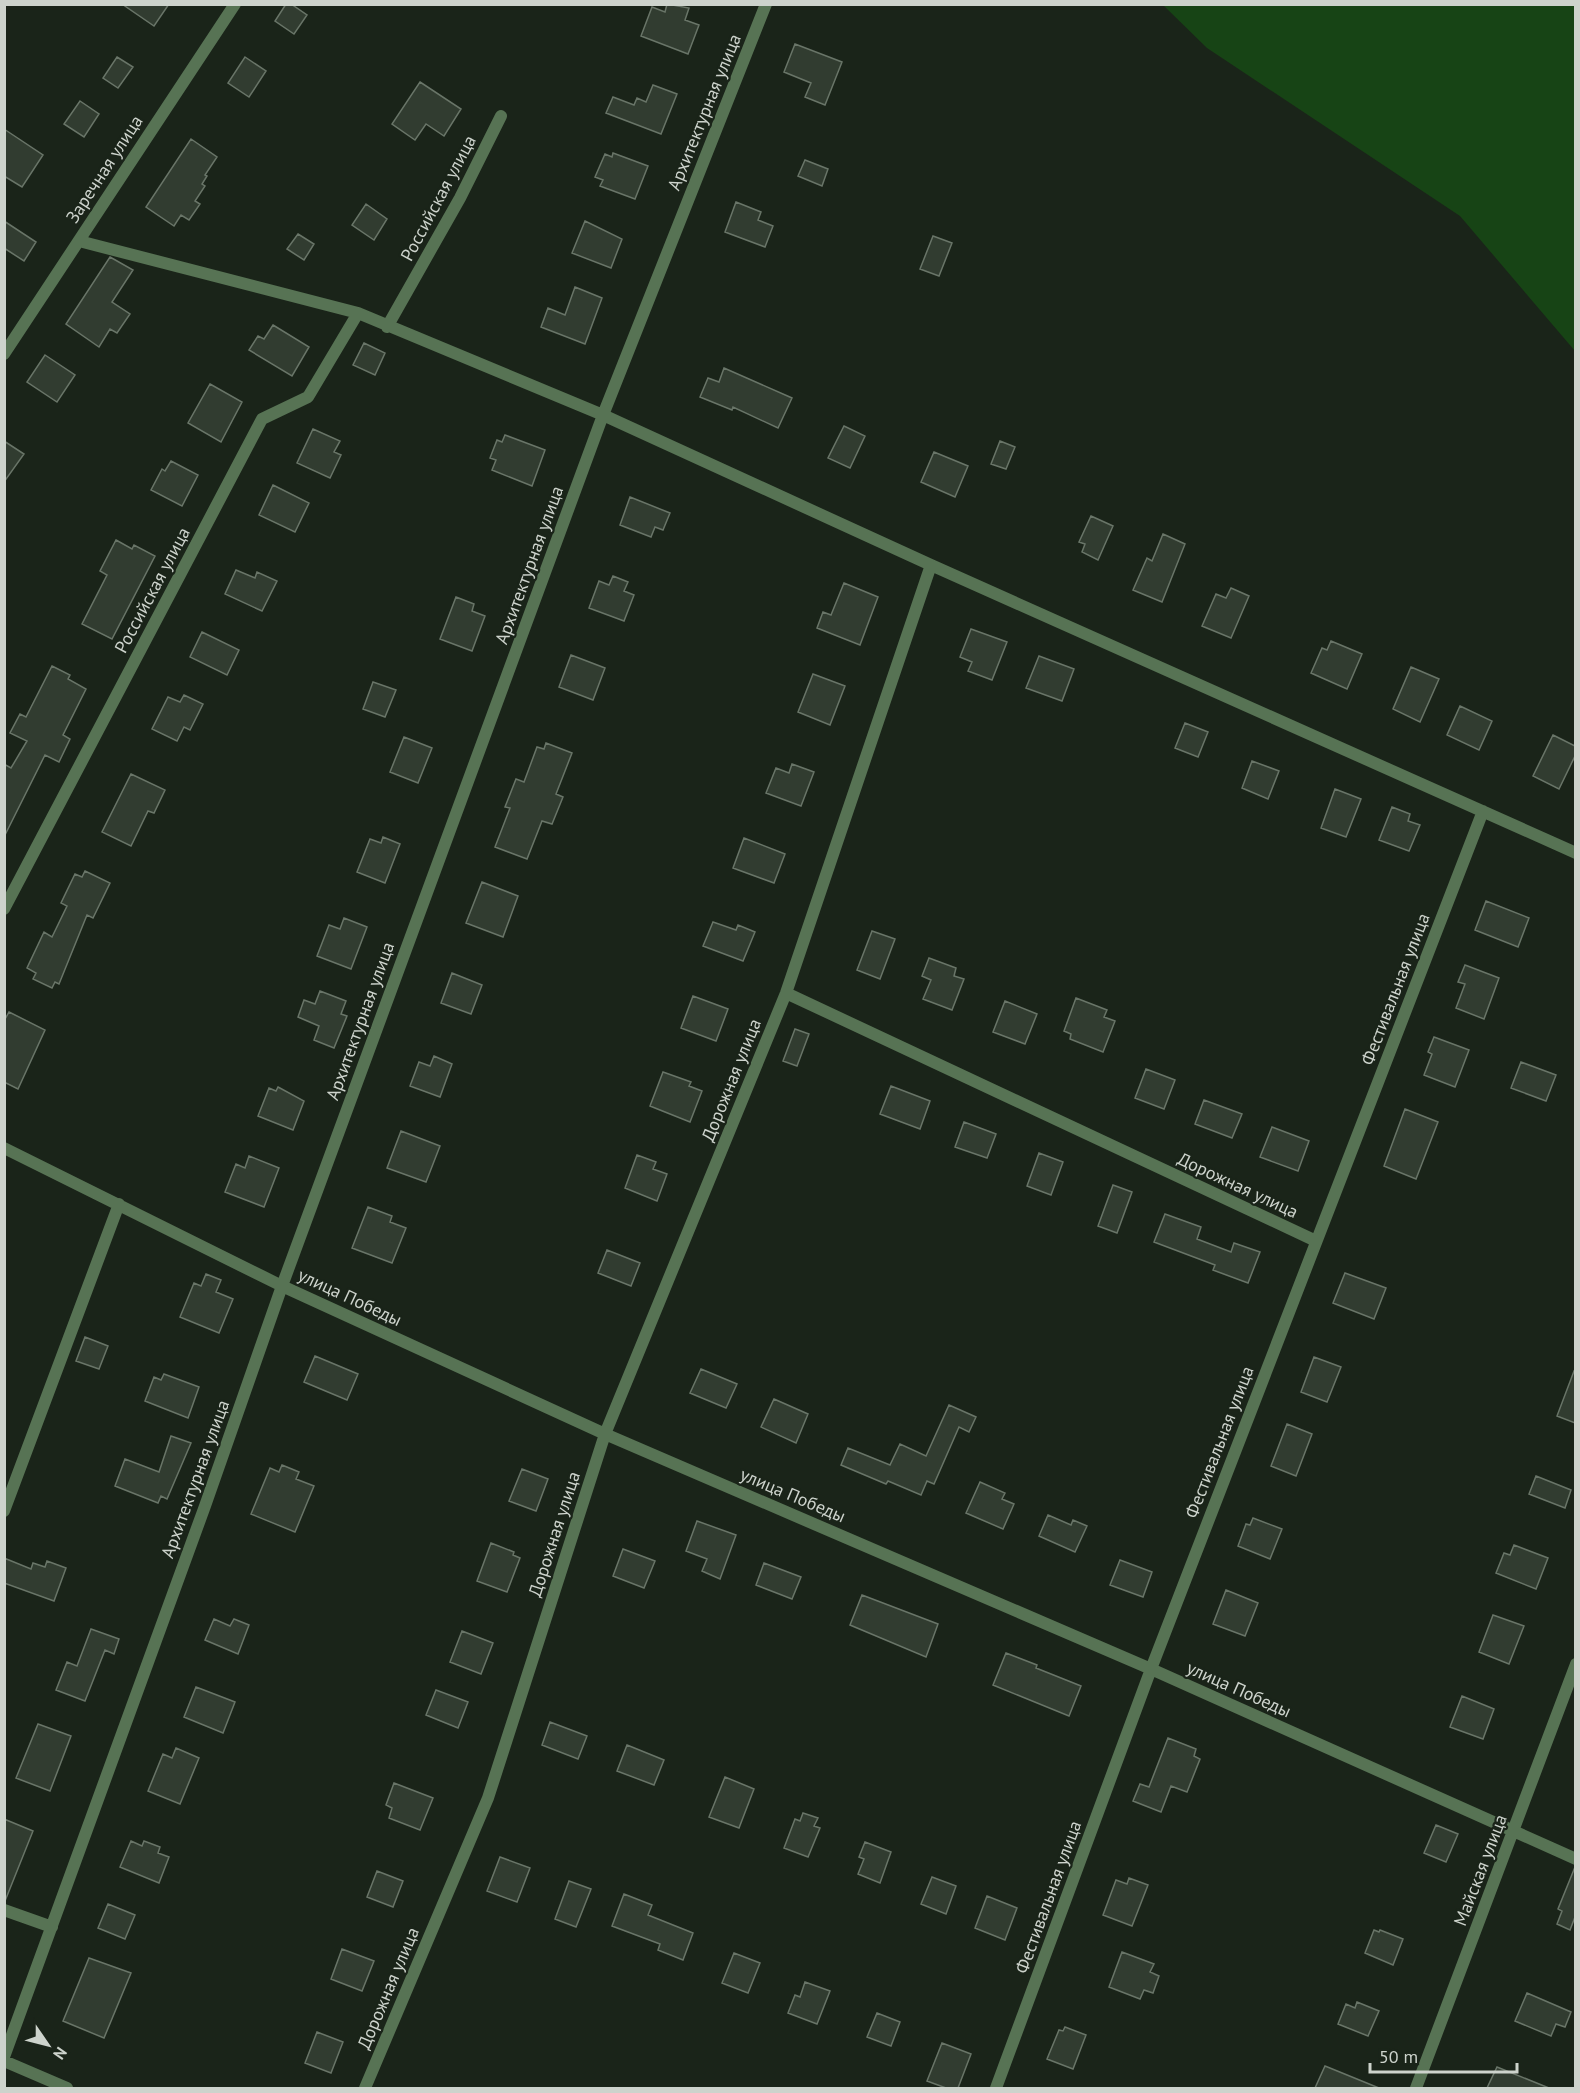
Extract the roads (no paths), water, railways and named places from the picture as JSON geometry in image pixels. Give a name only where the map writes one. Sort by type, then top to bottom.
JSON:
[{"type":"street","name":"Заречная улица","points":[[4,354],[235,4]]},
{"type":"street","name":"Архитектурная улица","points":[[4,2059],[282,1286],[603,415],[766,4]]},
{"type":"street","name":"Российская улица","points":[[387,327],[460,198],[501,116]]},
{"type":"street","points":[[79,241],[358,313],[603,415],[931,565],[1575,853]]},
{"type":"street","name":"Российская улица","points":[[4,909],[262,419],[308,397],[358,313]]},
{"type":"street","name":"Дорожная улица","points":[[365,2088],[488,1798],[605,1434],[786,993],[931,565]]},
{"type":"street","name":"Фестивальная улица","points":[[996,2088],[1151,1669],[1483,811]]},
{"type":"street","name":"Дорожная улица","points":[[786,993],[1316,1241]]},
{"type":"street","name":"улица Победы","points":[[4,1148],[282,1286],[605,1434],[1151,1669],[1575,1859]]},
{"type":"street","points":[[4,1511],[119,1204]]},
{"type":"street","name":"Майская улица","points":[[1416,2088],[1515,1832],[1575,1664]]},
{"type":"street","points":[[4,1910],[52,1927]]},
{"type":"street","points":[[4,2059],[67,2088]]}]
